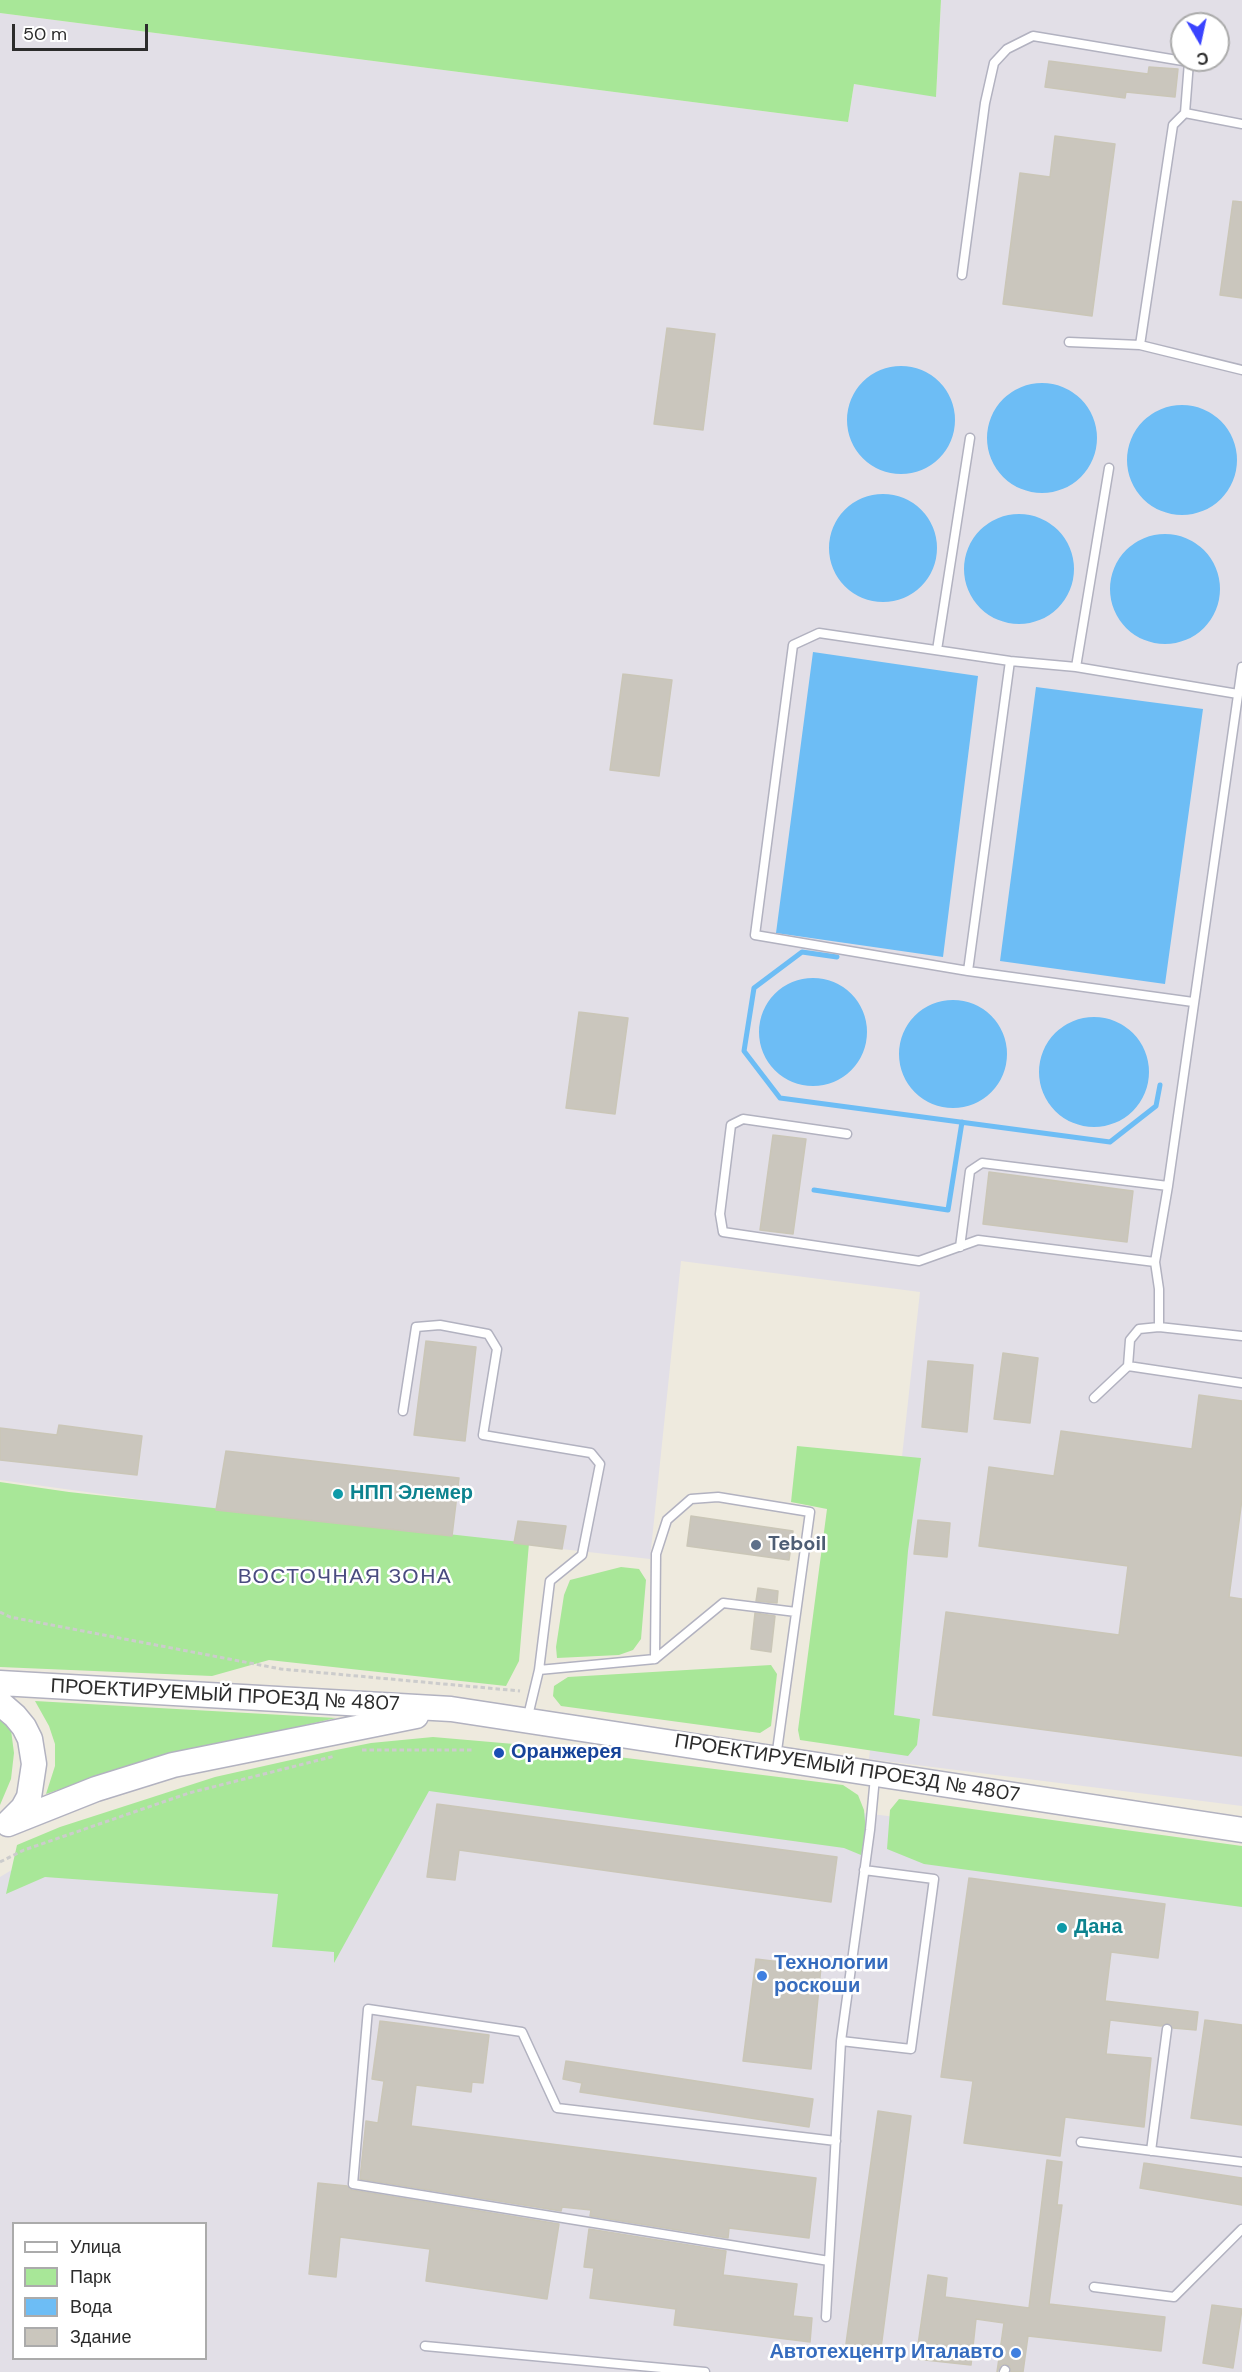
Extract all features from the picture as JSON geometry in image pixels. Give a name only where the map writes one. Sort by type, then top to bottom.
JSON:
[{"type":"main road","name":"ПРОЕКТИРУЕМЫЙ ПРОЕЗД № 4807","points":[[0,1683],[451,1709],[1242,1830]]},
{"type":"main road","points":[[0,1703],[24,1727],[30,1738],[34,1764],[29,1797],[23,1808],[4,1827]]},
{"type":"main road","name":"ПРОЕКТИРУЕМЫЙ ПРОЕЗД № 4807","points":[[4,1827],[96,1789],[173,1766],[451,1709]]},
{"type":"lane","points":[[962,275],[985,103],[994,63],[1007,49],[1033,36],[1189,62],[1185,113],[1173,125],[1140,345]]},
{"type":"lane","points":[[1185,113],[1242,124]]},
{"type":"lane","points":[[1069,342],[1140,345],[1242,370]]},
{"type":"lane","points":[[937,650],[970,438]]},
{"type":"lane","points":[[1076,667],[1109,468]]},
{"type":"lane","points":[[1193,1002],[968,971],[755,935],[793,645],[819,633],[1010,661],[1076,667],[1238,694]]},
{"type":"lane","points":[[968,971],[1010,661]]},
{"type":"lane","points":[[1159,1327],[1159,1289],[1155,1262],[1168,1186],[1242,667]]},
{"type":"lane","points":[[847,1134],[743,1119],[731,1125],[720,1214],[723,1232],[920,1261],[978,1240],[1155,1262]]},
{"type":"lane","points":[[960,1247],[970,1170],[982,1163],[1168,1186]]},
{"type":"lane","points":[[403,1411],[416,1327],[440,1325],[488,1334],[497,1349],[483,1435],[591,1454],[600,1464],[582,1555],[550,1581],[539,1670],[527,1720]]},
{"type":"lane","points":[[1094,1398],[1128,1366],[1130,1340],[1139,1329],[1159,1327],[1242,1336]]},
{"type":"lane","points":[[1128,1366],[1242,1383]]},
{"type":"lane","points":[[655,1659],[656,1554],[667,1520],[691,1499],[718,1497],[810,1512],[776,1759]]},
{"type":"lane","points":[[539,1670],[655,1659],[723,1603],[796,1612]]},
{"type":"lane","points":[[826,2317],[841,2041],[875,1774]]},
{"type":"lane","points":[[841,2041],[911,2049],[934,1879],[864,1869]]},
{"type":"lane","points":[[829,2261],[352,2184],[368,2009],[522,2032],[557,2108],[836,2141]]},
{"type":"lane","points":[[1151,2151],[1167,2029]]},
{"type":"lane","points":[[1081,2142],[1242,2162]]},
{"type":"lane","points":[[1094,2287],[1174,2297],[1242,2229]]},
{"type":"lane","points":[[425,2346],[705,2372]]},
{"type":"path","points":[[0,1612],[10,1617],[281,1669],[534,1692]]},
{"type":"path","points":[[357,1750],[473,1750]]},
{"type":"path","points":[[0,1862],[24,1850],[189,1793],[335,1756]]},
{"type":"shaded area","points":[[941,0],[1242,0],[1242,1806],[869,1759],[920,1292],[681,1261],[650,1559],[216,1510],[0,1480],[0,13],[848,122],[854,84],[936,96]]},
{"type":"shaded area","points":[[550,1775],[1242,1859],[1242,2372],[0,2372],[0,1877],[45,1850],[343,1786]]},
{"type":"green space","points":[[0,0],[941,0],[936,97],[854,84],[848,122],[0,13]]},
{"type":"green space","points":[[797,1446],[921,1458],[908,1551],[894,1715],[920,1719],[917,1745],[908,1756],[800,1740],[798,1730],[827,1509],[791,1502]]},
{"type":"green space","points":[[0,1482],[69,1492],[529,1543],[519,1661],[506,1686],[269,1660],[212,1676],[0,1667]]},
{"type":"green space","points":[[621,1567],[639,1569],[646,1580],[641,1639],[633,1650],[619,1655],[557,1658],[556,1647],[564,1595],[570,1580]]},
{"type":"green space","points":[[771,1665],[777,1674],[771,1726],[760,1733],[561,1706],[553,1696],[554,1686],[568,1677]]},
{"type":"green space","points":[[35,1701],[336,1718],[140,1763],[46,1794],[55,1766],[55,1744],[49,1726]]},
{"type":"green space","points":[[0,1717],[11,1730],[14,1753],[11,1779],[0,1805]]},
{"type":"green space","points":[[433,1737],[514,1744],[843,1785],[858,1795],[864,1810],[866,1832],[861,1855],[844,1848],[429,1791],[334,1963],[334,1952],[272,1947],[278,1894],[45,1877],[6,1894],[17,1845],[60,1827],[215,1777],[371,1743]]},
{"type":"green space","points":[[899,1799],[1242,1846],[1242,1907],[924,1864],[887,1849],[890,1810]]},
{"type":"water","points":[[901,366],[922,370],[940,381],[951,399],[955,420],[951,441],[940,459],[922,470],[901,474],[880,470],[862,459],[851,441],[847,420],[851,399],[862,381],[880,370]]},
{"type":"water","points":[[1042,383],[1063,388],[1081,399],[1092,417],[1097,438],[1092,459],[1081,477],[1063,488],[1042,493],[1021,488],[1003,477],[992,459],[987,438],[992,417],[1003,399],[1021,388]]},
{"type":"water","points":[[1182,405],[1203,410],[1221,421],[1232,439],[1237,460],[1232,481],[1221,499],[1203,510],[1182,515],[1161,510],[1143,499],[1132,481],[1127,460],[1132,439],[1143,421],[1161,410]]},
{"type":"water","points":[[883,494],[904,498],[922,509],[933,527],[937,548],[933,569],[922,587],[904,598],[883,602],[862,598],[844,587],[833,569],[829,548],[833,527],[844,509],[862,498]]},
{"type":"water","points":[[1019,514],[1040,519],[1058,530],[1069,548],[1074,569],[1069,590],[1058,608],[1040,619],[1019,624],[998,619],[980,608],[969,590],[964,569],[969,548],[980,530],[998,519]]},
{"type":"water","points":[[1165,534],[1186,539],[1204,550],[1215,568],[1220,589],[1215,610],[1204,628],[1186,639],[1165,644],[1144,639],[1126,628],[1115,610],[1110,589],[1115,568],[1126,550],[1144,539]]},
{"type":"water","points":[[813,652],[978,676],[943,957],[776,933]]},
{"type":"water","points":[[1036,687],[1203,709],[1165,984],[1000,961]]},
{"type":"water","points":[[813,978],[834,982],[852,993],[863,1011],[867,1032],[863,1053],[852,1071],[834,1082],[813,1086],[792,1082],[774,1071],[763,1053],[759,1032],[763,1011],[774,993],[792,982]]},
{"type":"water","points":[[953,1000],[974,1004],[992,1015],[1003,1033],[1007,1054],[1003,1075],[992,1093],[974,1104],[953,1108],[932,1104],[914,1093],[903,1075],[899,1054],[903,1033],[914,1015],[932,1004]]},
{"type":"water","points":[[1094,1017],[1115,1022],[1133,1033],[1144,1051],[1149,1072],[1144,1093],[1133,1111],[1115,1122],[1094,1127],[1073,1122],[1055,1111],[1044,1093],[1039,1072],[1044,1051],[1055,1033],[1073,1022]]},
{"type":"building","points":[[1049,61],[1148,74],[1149,67],[1170,68],[1170,72],[1178,72],[1175,97],[1126,92],[1125,98],[1045,87]]},
{"type":"building","points":[[1055,136],[1115,144],[1092,316],[1003,304],[1020,173],[1050,177]]},
{"type":"building","points":[[1233,201],[1242,202],[1242,298],[1220,295]]},
{"type":"building","points":[[667,328],[715,334],[703,430],[654,424]]},
{"type":"building","points":[[623,674],[672,680],[659,776],[610,770]]},
{"type":"building","points":[[579,1012],[628,1018],[615,1114],[566,1108]]},
{"type":"building","points":[[773,1135],[806,1139],[793,1234],[760,1230]]},
{"type":"building","points":[[989,1172],[1133,1191],[1127,1242],[983,1224]]},
{"type":"building","points":[[426,1341],[476,1347],[465,1441],[414,1435]]},
{"type":"building","points":[[1003,1353],[1038,1358],[1030,1423],[994,1419]]},
{"type":"building","points":[[928,1361],[973,1365],[967,1432],[922,1427]]},
{"type":"building","points":[[1199,1395],[1242,1401],[1242,1499],[1229,1597],[1242,1599],[1242,1756],[933,1715],[946,1612],[1119,1635],[1128,1566],[979,1546],[989,1467],[1054,1476],[1061,1431],[1192,1449]]},
{"type":"building","points":[[59,1425],[142,1436],[137,1475],[0,1460],[0,1428],[57,1435]]},
{"type":"building","name":"НПП Элемер","points":[[226,1451],[459,1478],[452,1536],[216,1510]]},
{"type":"building","points":[[691,1516],[793,1531],[789,1560],[687,1546]]},
{"type":"building","points":[[918,1520],[950,1523],[947,1557],[914,1554]]},
{"type":"building","points":[[518,1521],[566,1526],[562,1549],[514,1543]]},
{"type":"building","points":[[758,1588],[778,1591],[777,1603],[756,1601]]},
{"type":"building","points":[[755,1613],[775,1616],[771,1652],[751,1649]]},
{"type":"building","points":[[437,1804],[837,1857],[831,1902],[459,1850],[455,1880],[427,1877]]},
{"type":"building","points":[[969,1878],[1165,1904],[1158,1958],[1111,1952],[1105,2001],[1198,2012],[1196,2030],[1173,2028],[1167,2023],[1161,2026],[1110,2020],[1106,2054],[1151,2058],[1144,2127],[1065,2117],[1060,2156],[964,2143],[973,2081],[941,2077]]},
{"type":"building","points":[[756,1959],[821,1967],[811,2069],[743,2061]]},
{"type":"building","points":[[1205,2020],[1242,2025],[1242,2125],[1191,2118]]},
{"type":"building","points":[[380,2021],[489,2035],[483,2083],[472,2082],[471,2092],[416,2085],[411,2126],[816,2178],[809,2238],[729,2228],[728,2238],[590,2216],[591,2210],[562,2207],[561,2211],[360,2179],[366,2121],[378,2123],[384,2081],[372,2079]]},
{"type":"building","points":[[566,2061],[813,2099],[809,2127],[580,2092],[582,2083],[563,2079]]},
{"type":"building","points":[[878,2111],[911,2116],[880,2356],[845,2351]]},
{"type":"building","points":[[1047,2160],[1062,2162],[1057,2205],[1062,2205],[1049,2304],[1165,2317],[1161,2351],[1028,2336],[1023,2372],[1011,2372],[1010,2366],[1005,2364],[1001,2365],[997,2372],[1004,2323],[976,2319],[971,2365],[916,2359],[928,2275],[947,2278],[945,2297],[1029,2308]]},
{"type":"building","points":[[1144,2163],[1242,2178],[1242,2205],[1140,2188]]},
{"type":"building","points":[[318,2183],[347,2186],[352,2190],[559,2224],[547,2299],[426,2281],[430,2249],[340,2237],[336,2277],[309,2274]]},
{"type":"building","points":[[589,2229],[726,2251],[723,2275],[797,2284],[793,2316],[812,2318],[810,2342],[674,2325],[676,2309],[590,2298],[594,2268],[584,2267]]},
{"type":"building","points":[[1212,2305],[1242,2309],[1233,2368],[1203,2363]]},
{"type":"waterway","points":[[837,957],[802,952],[754,988],[744,1051],[780,1098],[1110,1142],[1156,1106],[1160,1085]]},
{"type":"waterway","points":[[814,1190],[948,1210],[962,1122]]},
{"type":"place","name":"НПП Элемер","points":[[338,1494]]},
{"type":"place","name":"Teboil","points":[[756,1545]]},
{"type":"place","name":"Оранжерея","points":[[499,1753]]},
{"type":"place","name":"Дана","points":[[1062,1928]]},
{"type":"place","name":"Технологии роскоши","points":[[762,1976]]},
{"type":"place","name":"Автотехцентр Италавто","points":[[1016,2353]]},
{"type":"district","name":"ВОСТОЧНАЯ ЗОНА","points":[[345,1577]]}]
